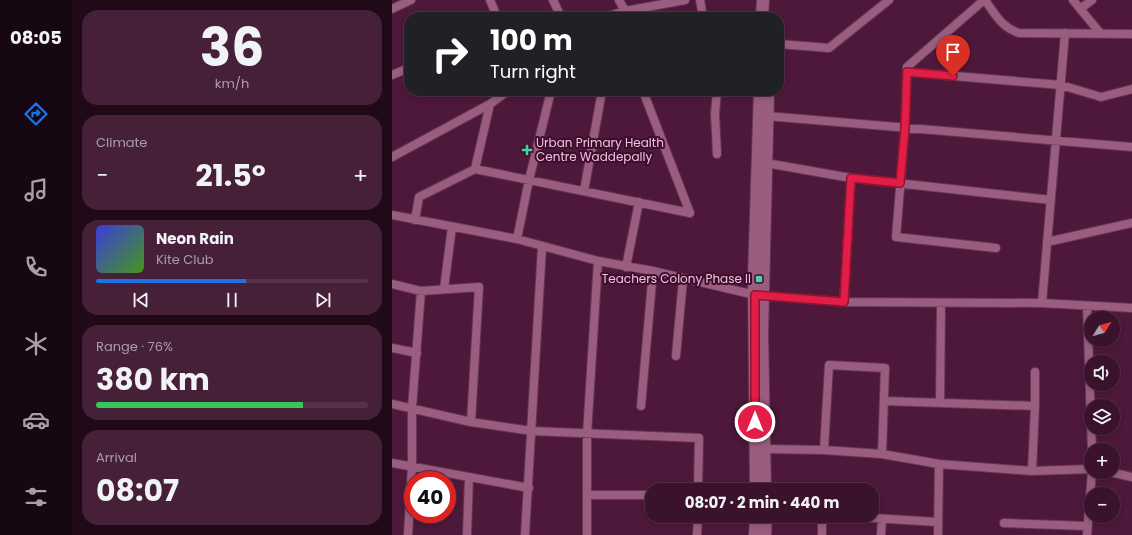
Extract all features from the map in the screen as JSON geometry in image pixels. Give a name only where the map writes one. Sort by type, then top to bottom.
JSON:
[{"type":"street","points":[[392,9],[411,0]]},
{"type":"street","points":[[490,0],[495,12]]},
{"type":"street","points":[[553,0],[559,12]]},
{"type":"street","points":[[619,0],[625,11]]},
{"type":"street","points":[[622,12],[685,0]]},
{"type":"street","points":[[700,0],[702,12]]},
{"type":"street","points":[[762,12],[763,0]]},
{"type":"street","points":[[771,12],[772,0]]},
{"type":"street","points":[[784,44],[829,48],[889,0]]},
{"type":"street","points":[[996,248],[896,237],[905,128],[907,66],[984,0],[1000,21],[1010,30],[1019,33],[1132,34]]},
{"type":"street","points":[[1073,0],[1100,34]]},
{"type":"street","points":[[1080,9],[1092,0]]},
{"type":"street","points":[[1042,303],[1065,33]]},
{"type":"street","points":[[392,76],[404,70]]},
{"type":"street","points":[[907,72],[1061,85],[1102,97],[1132,89]]},
{"type":"street","points":[[392,157],[490,104],[501,96]]},
{"type":"street","points":[[516,239],[550,96]]},
{"type":"street","points":[[584,191],[601,96]]},
{"type":"street","points":[[415,220],[419,197],[475,169],[690,213],[645,96]]},
{"type":"street","points":[[716,96],[717,154]]},
{"type":"street","points":[[756,483],[760,96]]},
{"type":"street","points":[[765,483],[762,333],[759,295],[768,96]]},
{"type":"street","points":[[475,169],[490,104]]},
{"type":"street","points":[[767,116],[1132,147]]},
{"type":"street","points":[[766,163],[851,178],[1051,200]]},
{"type":"street","points":[[844,302],[851,178]]},
{"type":"street","points":[[626,267],[639,202]]},
{"type":"street","points":[[392,215],[516,239],[598,261],[653,271],[759,295],[844,302],[1042,303],[1132,308]]},
{"type":"street","points":[[1047,242],[1132,223]]},
{"type":"street","points":[[444,289],[452,227]]},
{"type":"street","points":[[525,535],[529,488],[542,247]]},
{"type":"street","points":[[587,535],[587,434],[598,261]]},
{"type":"street","points":[[641,406],[653,271]]},
{"type":"street","points":[[676,356],[683,279]]},
{"type":"street","points":[[392,284],[421,291],[479,287],[471,422]]},
{"type":"street","points":[[408,535],[412,466],[412,408],[421,291]]},
{"type":"street","points":[[940,403],[941,303]]},
{"type":"street","points":[[1087,306],[1092,443]]},
{"type":"street","points":[[392,348],[417,353]]},
{"type":"street","points":[[824,450],[829,365],[885,368],[882,454]]},
{"type":"street","points":[[1032,471],[1035,372]]},
{"type":"street","points":[[884,401],[1035,406]]},
{"type":"street","points":[[392,404],[471,422],[532,431],[698,438],[698,483]]},
{"type":"street","points":[[764,449],[824,450],[882,454],[939,464],[1032,471],[1084,468]]},
{"type":"street","points":[[392,463],[529,488]]},
{"type":"street","points":[[938,535],[939,464]]},
{"type":"street","points":[[1120,474],[1132,477]]},
{"type":"street","points":[[467,535],[470,477]]},
{"type":"street","points":[[1004,523],[1087,531],[1091,479]]},
{"type":"street","points":[[587,495],[645,495]]},
{"type":"street","points":[[879,519],[938,522]]},
{"type":"street","points":[[882,519],[882,535]]},
{"type":"street","points":[[697,535],[698,523]]},
{"type":"street","points":[[755,535],[756,523]]},
{"type":"street","points":[[765,535],[766,523]]},
{"type":"street","points":[[822,523],[822,535]]},
{"type":"place","name":"Urban Primary Health Centre Waddepally","points":[[527,150]]},
{"type":"place","name":"Teachers Colony Phase II","points":[[759,279]]},
{"type":"route","points":[[755,422],[755,295],[844,302],[851,178],[900,183],[905,128],[907,72],[953,76]]}]
